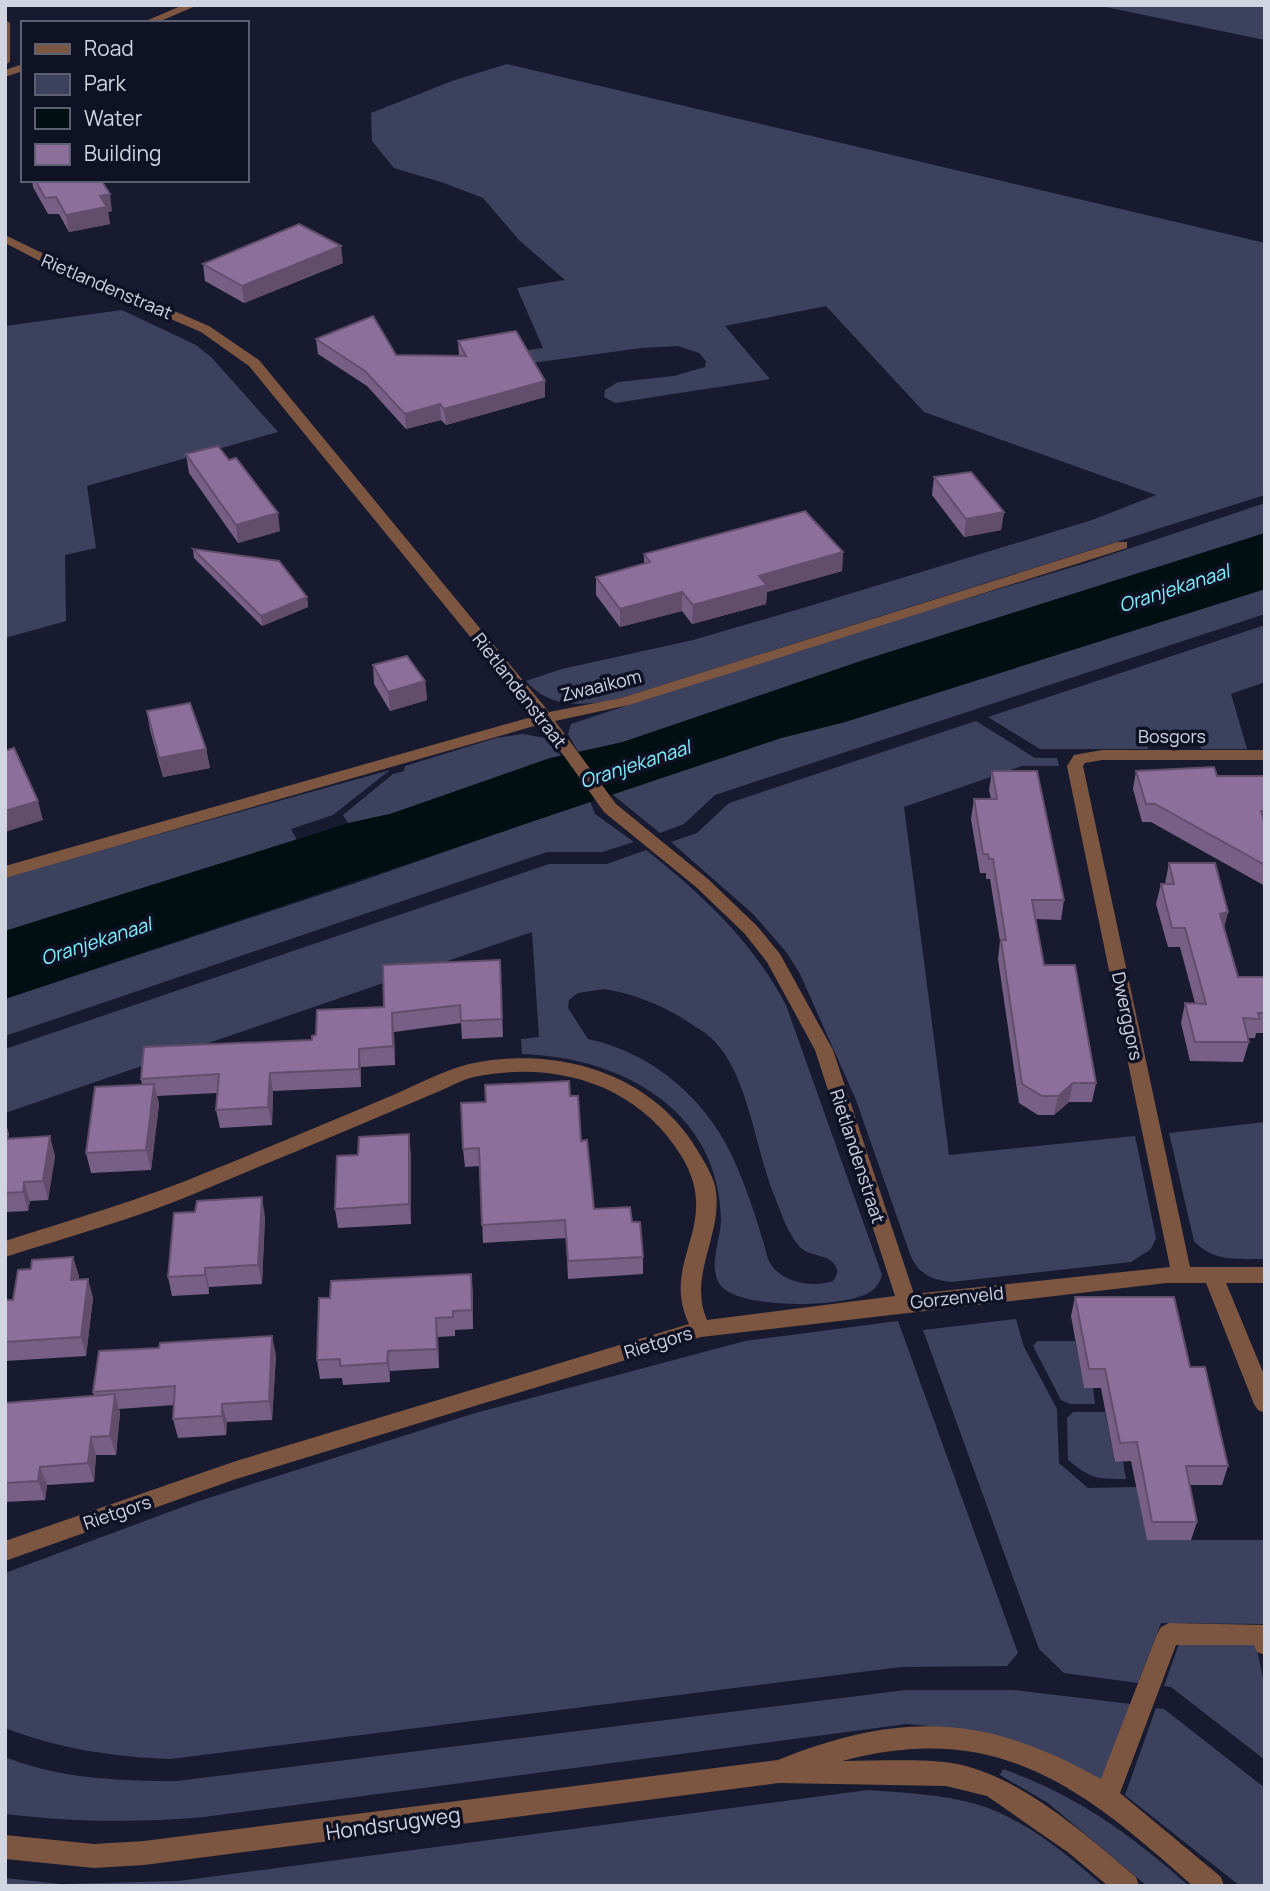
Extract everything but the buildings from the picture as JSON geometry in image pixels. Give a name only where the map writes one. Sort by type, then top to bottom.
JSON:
[{"type":"street","points":[[151,21],[193,5]]},
{"type":"street","points":[[5,23],[5,62]]},
{"type":"street","points":[[5,74],[21,67]]},
{"type":"street","name":"Rietlandenstraat","points":[[5,238],[49,262],[205,329],[254,363],[545,718],[610,808],[702,883],[751,930],[774,958],[824,1051],[907,1303]]},
{"type":"street","name":"Zwaaikom","points":[[5,872],[545,718],[624,702],[1122,545]]},
{"type":"street","name":"Bosgors","points":[[1080,759],[1102,755],[1265,755]]},
{"type":"street","name":"Dwerggors","points":[[1080,759],[1075,766],[1182,1275]]},
{"type":"street","name":"Rietgors","points":[[5,1249],[170,1196],[470,1070],[506,1065],[540,1065],[602,1077],[625,1088],[653,1106],[681,1138],[705,1185],[705,1231],[692,1275],[689,1298],[701,1329],[236,1470],[5,1550]]},
{"type":"street","name":"Gorzenveld","points":[[701,1329],[907,1303],[1182,1275],[1265,1275]]},
{"type":"street","points":[[1213,1275],[1265,1404]]},
{"type":"street","points":[[1106,1798],[1169,1634],[1263,1635],[1265,1644]]},
{"type":"street","name":"Hondsrugweg","points":[[779,1771],[822,1753],[874,1739],[921,1736],[970,1738],[1040,1757],[1106,1798],[1212,1886]]},
{"type":"street","name":"Hondsrugweg","points":[[5,1847],[94,1856],[144,1853],[779,1771],[946,1774],[993,1786],[1078,1844],[1127,1886]]},
{"type":"green space","points":[[1096,5],[1265,5],[1265,40]]},
{"type":"green space","points":[[507,64],[1265,243],[1265,495],[621,698],[582,704],[546,697],[526,681],[562,669],[693,640],[803,608],[1092,520],[1156,495],[924,412],[826,306],[725,326],[770,379],[615,403],[604,397],[605,390],[618,382],[674,376],[705,367],[706,361],[699,353],[678,346],[641,348],[480,370],[475,357],[543,348],[517,288],[565,280],[519,240],[483,198],[394,168],[372,141],[371,113],[452,81]]},
{"type":"green space","points":[[122,310],[196,345],[212,358],[278,432],[87,486],[96,548],[65,555],[66,621],[5,638],[5,326]]},
{"type":"green space","points":[[1265,503],[1265,533],[861,661],[623,742],[579,753],[568,734],[571,724],[788,652],[1086,563]]},
{"type":"green space","points":[[1265,589],[1265,614],[715,795],[684,824],[660,833],[612,794],[781,738],[845,722]]},
{"type":"green space","points":[[1265,625],[1265,682],[1231,694],[1247,749],[1201,749],[1196,733],[1144,733],[1148,749],[1040,749],[988,717]]},
{"type":"green space","points":[[976,721],[1035,758],[1057,758],[1059,766],[1022,766],[904,807],[949,1155],[1135,1136],[1156,1238],[1151,1249],[1131,1262],[951,1282],[931,1277],[921,1271],[910,1254],[856,1100],[800,974],[787,953],[753,914],[671,842],[697,833],[729,803]]},
{"type":"green space","points":[[523,734],[545,738],[561,756],[390,814],[348,823],[343,815],[393,774],[404,771],[405,766],[496,738]]},
{"type":"green space","points":[[390,770],[333,815],[291,829],[297,840],[5,931],[5,877]]},
{"type":"green space","points":[[590,801],[595,814],[634,842],[602,852],[547,852],[5,1036],[5,999],[356,883]]},
{"type":"green space","points":[[646,850],[725,920],[773,982],[786,1005],[882,1275],[878,1285],[870,1292],[839,1301],[794,1304],[750,1299],[732,1294],[721,1286],[715,1271],[721,1219],[716,1180],[703,1147],[683,1119],[658,1096],[628,1079],[559,1057],[522,1054],[521,1039],[539,1037],[532,932],[5,1113],[5,1049],[549,864],[607,864]],"holes":[[[604,989],[643,999],[679,1016],[710,1037],[723,1051],[742,1089],[767,1176],[788,1229],[800,1247],[833,1263],[837,1271],[833,1281],[807,1284],[790,1279],[775,1270],[769,1260],[737,1167],[726,1144],[696,1102],[678,1084],[636,1056],[588,1039],[568,1008],[569,1000],[578,993]]]},
{"type":"green space","points":[[1265,1122],[1265,1259],[1227,1258],[1209,1253],[1194,1241],[1169,1133]]},
{"type":"green space","points":[[1016,1319],[1024,1347],[1057,1409],[1059,1463],[1088,1488],[1137,1487],[1147,1540],[1265,1540],[1265,1624],[1161,1623],[1138,1683],[1064,1673],[1039,1649],[923,1330]]},
{"type":"green space","points":[[898,1321],[1018,1653],[1007,1666],[901,1667],[171,1759],[87,1751],[5,1728],[5,1573],[196,1502],[472,1414],[745,1341]]},
{"type":"green space","points":[[1037,1341],[1075,1341],[1084,1387],[1093,1388],[1095,1404],[1070,1404],[1061,1400],[1033,1346]]},
{"type":"green space","points":[[1073,1412],[1105,1412],[1115,1462],[1123,1462],[1126,1479],[1095,1477],[1068,1460],[1067,1418]]},
{"type":"green space","points":[[1179,1644],[1256,1645],[1265,1688],[1265,1760],[1171,1687],[1164,1686]]},
{"type":"green space","points":[[906,1690],[1013,1690],[1131,1704],[1102,1781],[1056,1757],[1008,1740],[907,1724],[204,1817],[104,1821],[5,1814],[5,1757],[68,1774],[112,1779],[177,1781]]},
{"type":"green space","points":[[1156,1708],[1164,1709],[1265,1788],[1265,1886],[1240,1886],[1125,1795]]},
{"type":"green space","points":[[1003,1769],[1055,1791],[1102,1818],[1189,1886],[1147,1886],[1048,1803],[1000,1775]]},
{"type":"green space","points":[[868,1790],[949,1798],[993,1810],[1044,1838],[1103,1886],[5,1886],[5,1878],[61,1884],[179,1881]]},
{"type":"water","name":"Oranjekanaal","points":[[1265,533],[1265,589],[845,722],[781,738],[5,999],[5,931],[349,823],[390,814],[550,758],[623,742],[861,661]]}]
